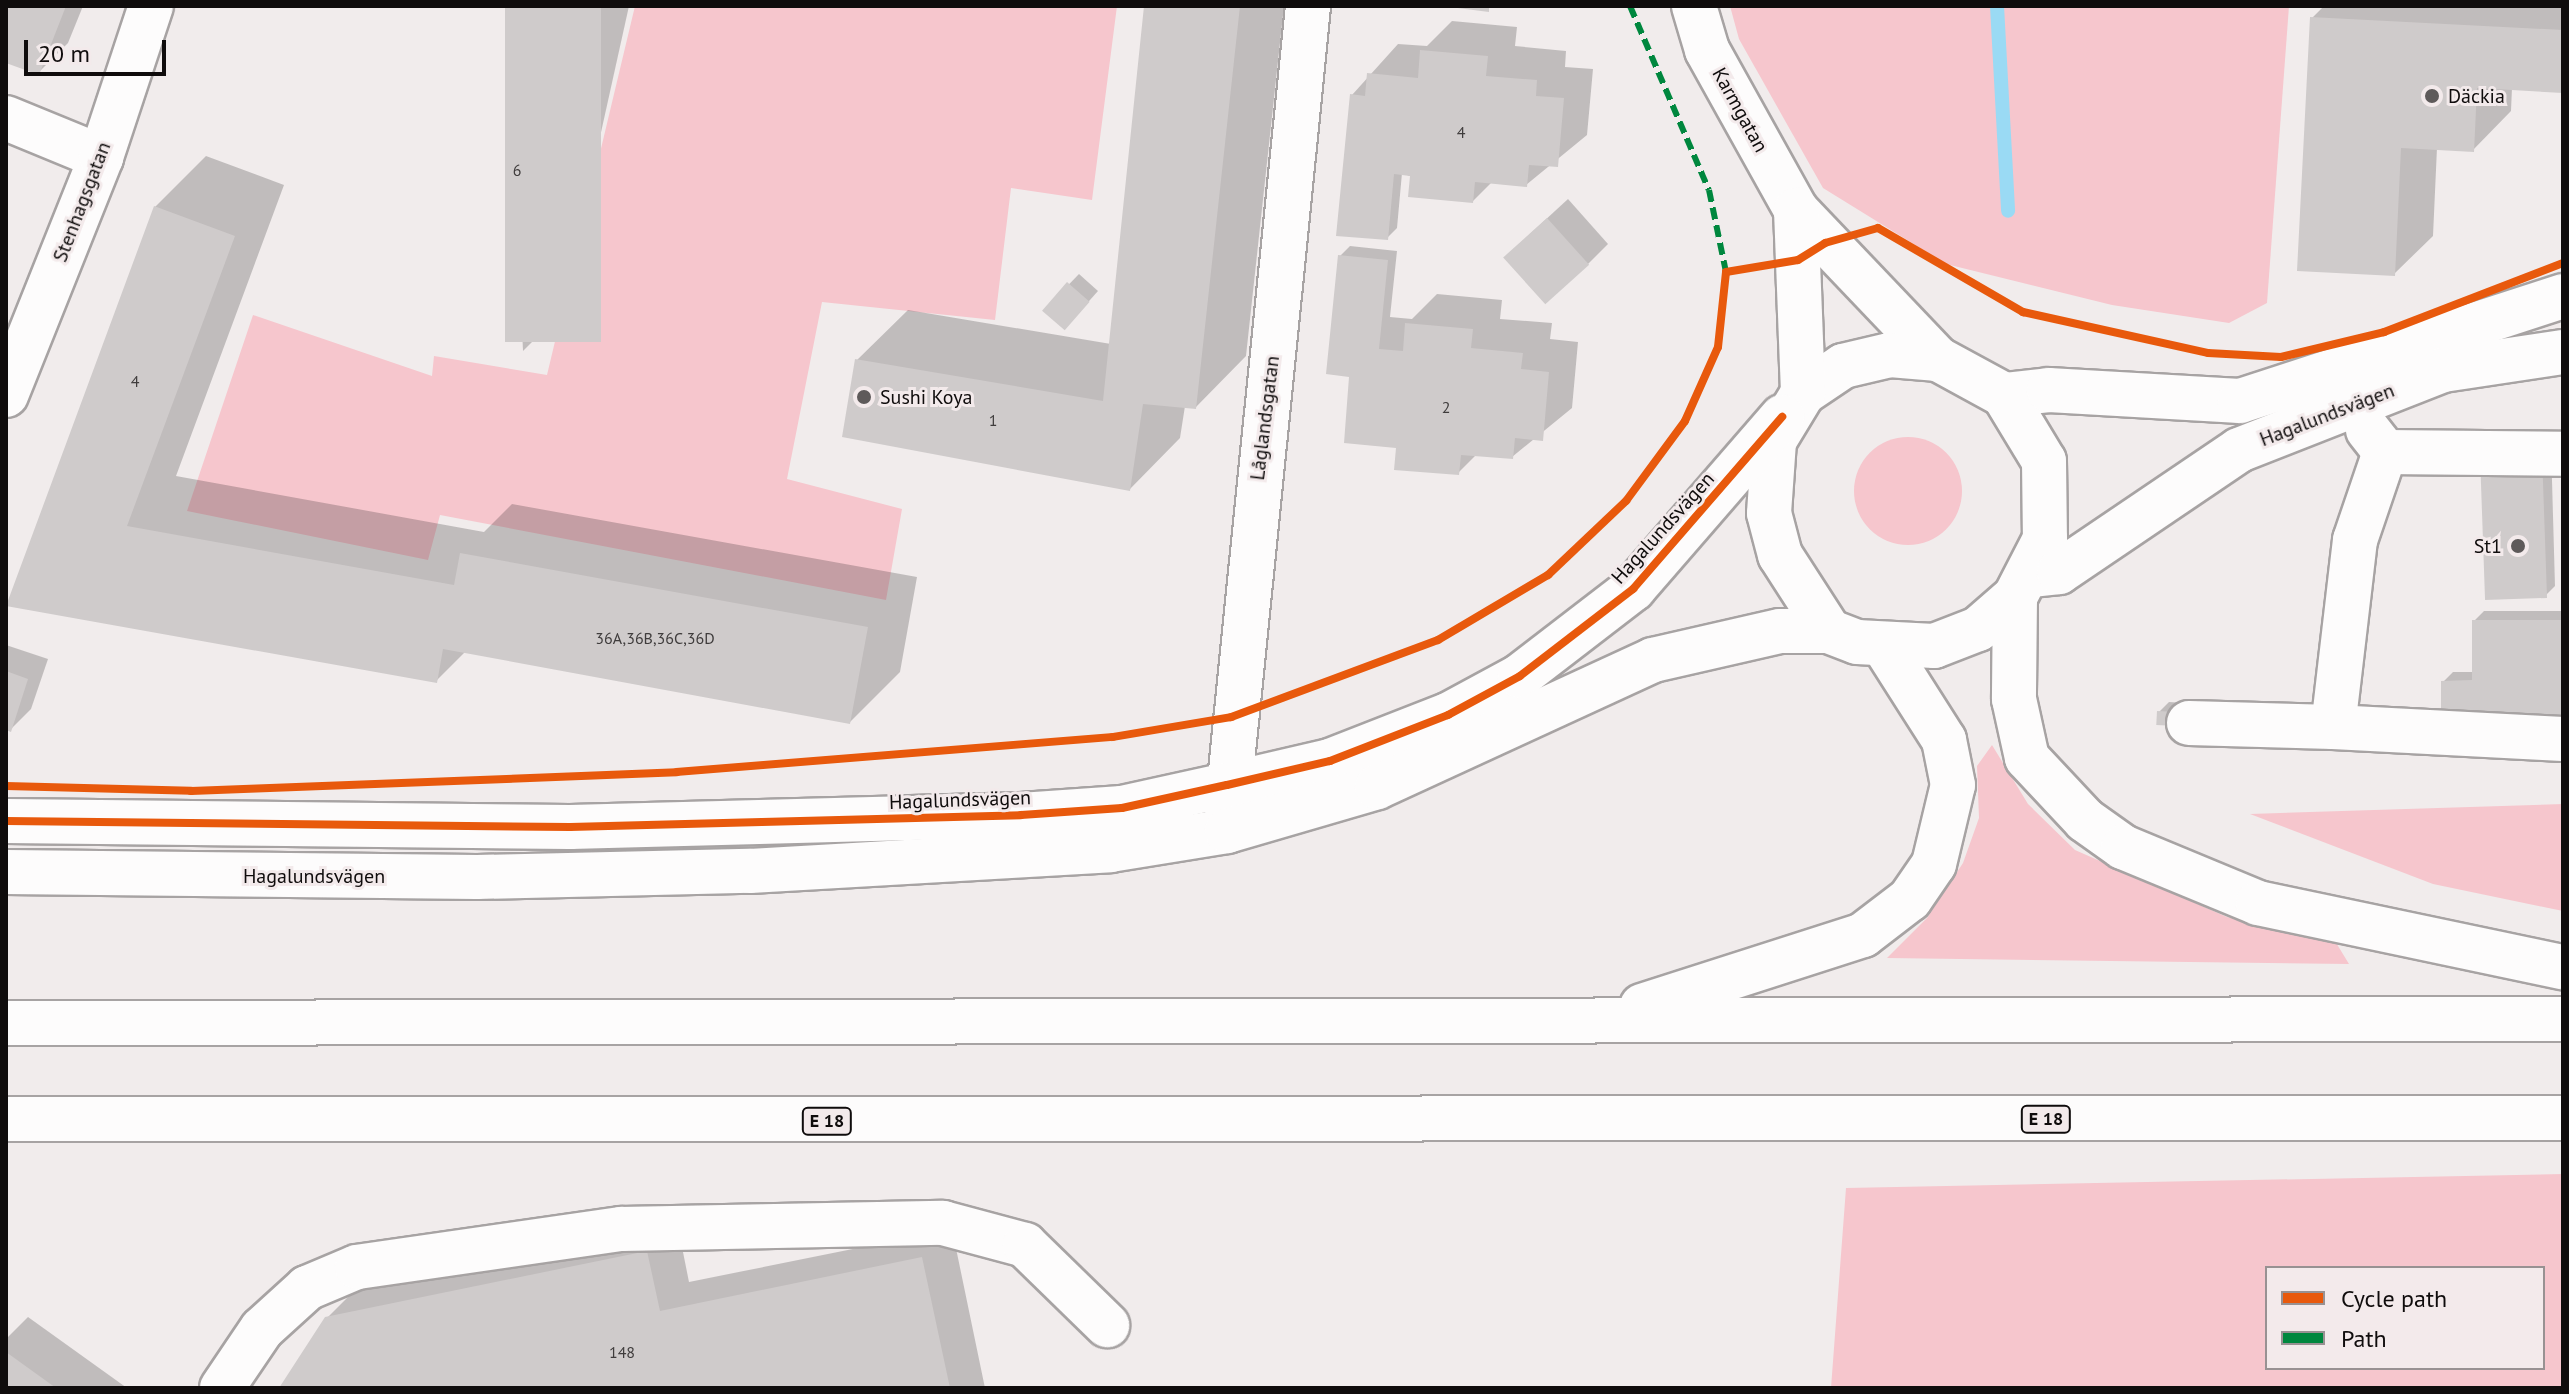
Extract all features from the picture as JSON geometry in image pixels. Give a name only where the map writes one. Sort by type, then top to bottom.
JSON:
[{"type":"main road","name":"Stenhagsgatan","points":[[6,395],[21,316],[101,157],[151,6]]},
{"type":"main road","name":"Låglandsgatan","points":[[1227,831],[1227,785],[1308,6]]},
{"type":"main road","name":"Karmgatan","points":[[1694,6],[1707,50],[1796,210],[1938,359]]},
{"type":"main road","points":[[6,118],[101,157]]},
{"type":"main road","name":"Karmgatan","points":[[1792,405],[1796,210]]},
{"type":"main road","name":"Hagalundsvägen","points":[[2004,395],[2049,390],[2240,401],[2563,296]]},
{"type":"main road","name":"Hagalundsvägen","points":[[6,872],[750,871],[1110,850],[1227,831],[1377,787],[1653,660],[1780,631],[1829,631],[1886,649],[1934,646],[1978,629],[2023,586],[2059,572],[2239,450],[2443,370],[2563,352]]},
{"type":"main road","name":"Hagalundsvägen","points":[[6,821],[570,827],[1021,815],[1122,808],[1330,761],[1448,715],[1520,676],[1633,589],[1792,405],[1843,366],[1890,355],[1938,359],[2004,395],[2033,437],[2050,500],[2023,586]]},
{"type":"main road","points":[[1792,405],[1769,513],[1780,555],[1829,631]]},
{"type":"main road","points":[[2349,406],[2385,452]]},
{"type":"main road","points":[[2385,452],[2563,454]]},
{"type":"main road","points":[[2333,727],[2355,540],[2385,452]]},
{"type":"main road","points":[[2023,586],[2014,699],[2027,758],[2085,820],[2123,847],[2258,903],[2563,967]]},
{"type":"main road","points":[[1596,1020],[1815,954],[1863,935],[1910,899],[1934,864],[1953,785],[1944,740],[1886,649]]},
{"type":"main road","points":[[2189,723],[2563,739]]},
{"type":"main road","points":[[6,1023],[2563,1019]]},
{"type":"main road","name":"E 18","points":[[6,1119],[2563,1118]]},
{"type":"main road","points":[[222,1388],[262,1329],[307,1288],[357,1267],[621,1229],[943,1223],[1025,1245],[1107,1325]]},
{"type":"shaded area","points":[[635,6],[1117,6],[1092,200],[1011,188],[995,320],[822,302],[787,479],[902,509],[886,600],[440,515],[428,560],[187,511],[253,315],[432,376],[434,356],[547,375]]},
{"type":"shaded area","points":[[1730,6],[2289,6],[2267,303],[2229,323],[2112,305],[1946,264],[1823,188],[1739,39]]},
{"type":"shaded area","points":[[1908,437],[1929,442],[1946,453],[1957,470],[1962,491],[1957,512],[1946,529],[1929,540],[1908,545],[1887,540],[1870,529],[1859,512],[1854,491],[1859,470],[1870,453],[1887,442]]},
{"type":"shaded area","points":[[1992,745],[2028,804],[2075,850],[2227,917],[2335,941],[2349,964],[1887,958],[1927,918],[1963,863],[1979,818],[1977,766]]},
{"type":"shaded area","points":[[2563,804],[2563,911],[2433,884],[2250,814]]},
{"type":"shaded area","points":[[2563,1174],[2563,1388],[1831,1388],[1846,1188]]},
{"type":"building","points":[[6,6],[66,6],[39,75],[6,63]]},
{"type":"building","points":[[505,6],[601,6],[601,342],[505,342]]},
{"type":"building","points":[[1144,6],[1240,6],[1196,409],[1143,404],[1130,491],[842,437],[855,359],[1103,401]]},
{"type":"building","points":[[1442,6],[1489,6],[1489,12]]},
{"type":"building","points":[[2310,17],[2563,30],[2563,93],[2477,88],[2474,152],[2401,148],[2395,276],[2297,271]]},
{"type":"building","points":[[1420,50],[1488,56],[1486,76],[1537,80],[1536,96],[1564,98],[1558,167],[1529,165],[1527,187],[1475,182],[1473,203],[1408,197],[1410,176],[1394,174],[1388,240],[1336,236],[1350,94],[1365,96],[1367,73],[1418,78]]},
{"type":"building","points":[[154,206],[235,236],[127,526],[454,585],[460,553],[868,627],[850,724],[443,649],[437,683],[6,606]]},
{"type":"building","points":[[1547,218],[1589,265],[1545,304],[1503,257]]},
{"type":"building","points":[[1338,255],[1388,260],[1379,349],[1403,351],[1405,323],[1473,329],[1471,348],[1523,353],[1521,369],[1549,372],[1543,441],[1515,438],[1513,459],[1461,455],[1459,475],[1394,470],[1396,448],[1344,443],[1349,377],[1326,374]]},
{"type":"building","points":[[1067,282],[1090,302],[1065,330],[1042,311]]},
{"type":"building","points":[[2542,454],[2547,598],[2485,600],[2480,456]]},
{"type":"building","points":[[2472,620],[2563,620],[2563,720],[2441,720],[2441,681],[2472,680]]},
{"type":"building","points":[[6,671],[28,679],[11,732],[6,730]]},
{"type":"building","points":[[2157,711],[2177,712],[2176,726],[2156,725]]},
{"type":"building","points":[[647,1251],[660,1311],[922,1257],[950,1388],[279,1388],[325,1317]]},
{"type":"building","points":[[6,1352],[56,1388],[6,1388]]},
{"type":"waterway","points":[[1997,6],[2008,211]]},
{"type":"marked path","points":[[1630,6],[1709,190],[1726,272]]},
{"type":"cycle path","points":[[6,786],[191,791],[677,772],[1113,737],[1231,717],[1438,640],[1548,575],[1626,501],[1685,421],[1718,347],[1726,272],[1798,260],[1825,243],[1878,228],[2023,312],[2208,353],[2281,357],[2384,332],[2563,263]]},
{"type":"cycle path","points":[[6,821],[570,827],[1021,815],[1122,808],[1227,785],[1330,761],[1448,715],[1520,676],[1633,589],[1782,417]]},
{"type":"place","name":"Däckia","points":[[2432,96]]},
{"type":"place","name":"Sushi Koya","points":[[864,397]]},
{"type":"place","name":"St1","points":[[2518,546]]}]
